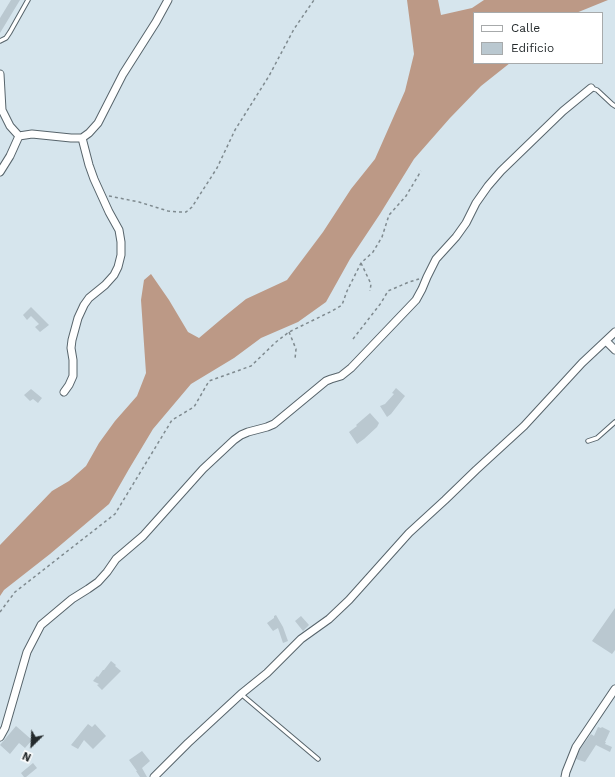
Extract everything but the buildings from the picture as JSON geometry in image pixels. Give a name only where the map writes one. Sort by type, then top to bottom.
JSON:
[{"type":"street","points":[[19,136],[32,134],[82,138],[90,133],[98,123],[123,74],[168,0]]},
{"type":"street","points":[[0,74],[2,110],[10,126],[19,136]]},
{"type":"street","points":[[0,737],[5,728],[27,652],[41,625],[64,604],[98,582],[116,559],[143,536],[203,469],[234,440],[248,432],[274,424],[326,381],[341,376],[351,368],[416,300],[436,259],[466,224],[476,203],[488,186],[501,171],[563,111],[591,88]]},
{"type":"street","points":[[0,172],[10,156],[19,136]]},
{"type":"street","points":[[64,392],[72,381],[73,376],[71,348],[78,318],[84,305],[114,275],[121,255],[119,230],[109,212],[89,165],[82,138]]},
{"type":"street","points":[[154,777],[241,694],[267,673],[302,639],[329,619],[349,600],[409,533],[524,426],[582,363],[615,332]]},
{"type":"street","points":[[606,341],[615,350]]},
{"type":"street","points":[[565,777],[576,747],[615,689]]},
{"type":"lane","points":[[0,41],[6,38],[28,0]]},
{"type":"lane","points":[[591,88],[597,90],[615,106]]},
{"type":"lane","points":[[588,441],[597,438],[615,422]]},
{"type":"lane","points":[[241,694],[318,759]]},
{"type":"path","points":[[100,192],[106,195],[139,202],[168,211],[186,212],[192,207],[217,168],[235,130],[269,76],[294,29],[314,0]]},
{"type":"path","points":[[0,612],[15,592],[115,514],[172,420],[194,407],[209,380],[251,366],[276,342],[289,332],[342,305],[347,291],[362,263],[373,252],[382,237],[389,216],[406,196],[421,171]]},
{"type":"path","points":[[362,263],[371,284],[370,291]]},
{"type":"path","points":[[353,339],[381,303],[388,291],[409,282],[427,277]]},
{"type":"path","points":[[289,332],[296,349],[295,359]]},
{"type":"shaded area","points":[[407,0],[438,0],[441,15],[472,8],[484,0],[608,0],[578,12],[473,12],[473,64],[509,64],[481,86],[450,118],[414,159],[350,259],[326,302],[298,322],[261,338],[234,358],[191,384],[153,429],[109,504],[50,554],[4,590],[0,596],[0,545],[52,491],[69,481],[86,466],[99,443],[115,421],[137,396],[146,373],[141,300],[144,280],[151,274],[188,332],[199,338],[246,299],[287,280],[323,232],[351,189],[375,159],[405,91],[414,54]]}]
